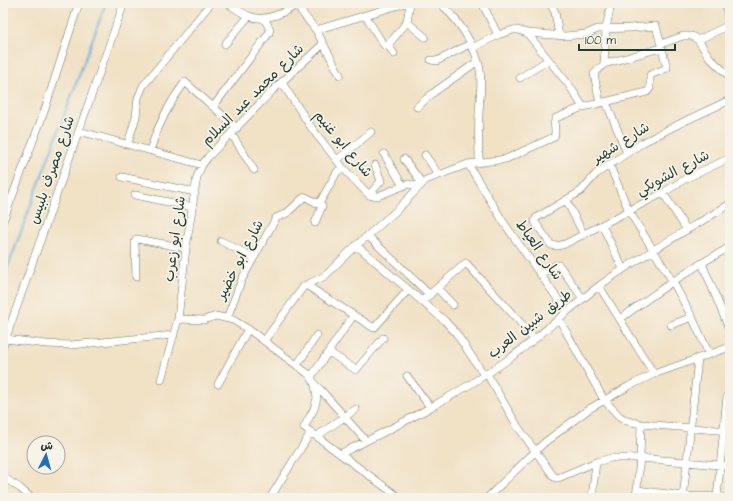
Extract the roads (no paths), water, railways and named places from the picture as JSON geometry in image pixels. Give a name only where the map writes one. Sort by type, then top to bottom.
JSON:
[{"type":"street","points":[[3,221],[44,112],[80,3]]},
{"type":"street","name":"شارع مصرف بلبيس","points":[[3,346],[124,3]]},
{"type":"street","points":[[128,144],[136,117],[138,98],[142,86],[211,3]]},
{"type":"street","points":[[227,3],[249,16],[264,19],[298,4],[316,30],[340,75]]},
{"type":"street","points":[[316,30],[406,3]]},
{"type":"street","points":[[388,45],[407,22],[410,3]]},
{"type":"street","points":[[440,3],[460,26],[478,62],[480,77],[478,126],[479,162]]},
{"type":"street","points":[[482,3],[498,35]]},
{"type":"street","points":[[550,3],[555,12],[559,36]]},
{"type":"street","points":[[604,64],[606,29],[611,3]]},
{"type":"street","points":[[698,40],[730,26],[725,3]]},
{"type":"street","points":[[365,15],[383,44],[385,46],[388,45],[394,54]]},
{"type":"street","points":[[225,44],[249,16]]},
{"type":"street","points":[[213,107],[270,33],[270,29],[264,19]]},
{"type":"street","points":[[407,22],[425,37]]},
{"type":"street","points":[[264,341],[299,292],[306,285],[325,276],[356,245],[397,210],[428,178],[468,164],[506,159],[554,137],[555,119],[565,113],[583,107],[647,92],[650,88],[650,75],[667,68],[656,26],[598,29],[581,34],[559,36],[513,30],[437,60],[431,60]]},
{"type":"street","points":[[527,33],[569,85],[583,107]]},
{"type":"street","points":[[627,153],[603,102],[594,74],[604,64],[661,46],[686,35],[692,36],[698,40],[710,58],[730,77]]},
{"type":"street","name":"شارع محمد عبد السلام","points":[[202,165],[272,91],[323,44]]},
{"type":"street","points":[[520,78],[548,60]]},
{"type":"street","points":[[417,107],[433,93],[478,62]]},
{"type":"street","points":[[150,150],[170,103],[185,82],[237,128]]},
{"type":"street","name":"شارع ابو غنيم","points":[[282,83],[306,122],[336,160],[369,195],[378,196],[410,184],[421,185]]},
{"type":"street","name":"شارع شهير","points":[[535,221],[536,218],[584,189],[596,174],[609,164],[654,136],[730,100]]},
{"type":"street","points":[[79,131],[202,165]]},
{"type":"street","points":[[336,160],[371,132]]},
{"type":"street","points":[[232,133],[254,170]]},
{"type":"street","points":[[384,154],[403,186]]},
{"type":"street","points":[[425,154],[439,175]]},
{"type":"street","name":"شارع الشوبكي","points":[[535,221],[552,246],[565,244],[664,193],[685,179],[730,158]]},
{"type":"street","points":[[404,159],[421,185]]},
{"type":"street","name":"شارع العياط","points":[[468,164],[504,223],[541,274],[566,312]]},
{"type":"street","points":[[609,164],[629,211],[673,282],[692,317],[709,354]]},
{"type":"street","name":"شارع ابو زعرب","points":[[161,380],[178,319],[192,207],[197,177],[202,165]]},
{"type":"street","points":[[369,195],[381,181],[375,166]]},
{"type":"street","points":[[315,222],[321,205],[337,172],[343,168]]},
{"type":"street","points":[[122,177],[195,192]]},
{"type":"street","points":[[664,193],[686,230]]},
{"type":"street","points":[[136,195],[192,207]]},
{"type":"street","name":"شارع ابو خضير","points":[[227,318],[238,288],[254,257],[278,217],[287,214],[304,197],[321,205]]},
{"type":"street","points":[[566,200],[584,235]]},
{"type":"street","name":"طريق شبين العرب","points":[[340,454],[430,407],[508,360],[599,286],[654,250],[730,204]]},
{"type":"street","points":[[602,225],[624,269]]},
{"type":"street","points":[[368,236],[430,295]]},
{"type":"street","points":[[136,277],[135,242],[137,239],[186,248]]},
{"type":"street","points":[[221,241],[254,257]]},
{"type":"street","points":[[356,245],[422,302],[440,315],[451,327],[486,374],[518,427],[554,478],[611,458],[640,458],[730,466]]},
{"type":"street","points":[[620,319],[702,263],[730,247]]},
{"type":"street","points":[[422,302],[466,263],[534,339]]},
{"type":"street","points":[[702,263],[730,331]]},
{"type":"street","points":[[541,274],[556,265],[559,265],[583,298]]},
{"type":"street","points":[[306,285],[375,328],[408,290]]},
{"type":"street","points":[[599,286],[654,374]]},
{"type":"street","points":[[438,289],[453,305]]},
{"type":"street","points":[[178,319],[201,321],[214,316],[227,318],[238,322],[297,365],[311,377],[315,385],[317,398],[316,404],[304,427],[400,498]]},
{"type":"street","points":[[311,377],[354,316]]},
{"type":"street","points":[[671,325],[692,317]]},
{"type":"street","points":[[559,319],[604,400],[619,416],[627,421],[640,424],[727,431]]},
{"type":"street","points":[[218,384],[248,329]]},
{"type":"street","points":[[6,339],[46,344],[71,345],[174,335]]},
{"type":"street","points":[[297,365],[317,335]]},
{"type":"street","points":[[329,352],[356,370],[383,338]]},
{"type":"street","points":[[487,498],[535,451],[570,422],[604,400],[654,374],[730,347]]},
{"type":"street","points":[[683,497],[688,463],[698,358]]},
{"type":"street","points":[[407,376],[430,407]]},
{"type":"street","points":[[315,385],[345,416],[366,441]]},
{"type":"street","points":[[717,497],[727,431],[727,396],[730,393]]},
{"type":"street","points":[[270,498],[314,434],[356,409]]},
{"type":"street","points":[[636,498],[640,458],[640,424]]},
{"type":"street","points":[[590,497],[596,462]]},
{"type":"street","points":[[3,477],[20,488],[31,498]]},
{"type":"street","points":[[637,490],[683,497],[730,497]]},
{"type":"waterway","points":[[3,280],[106,3]]}]
